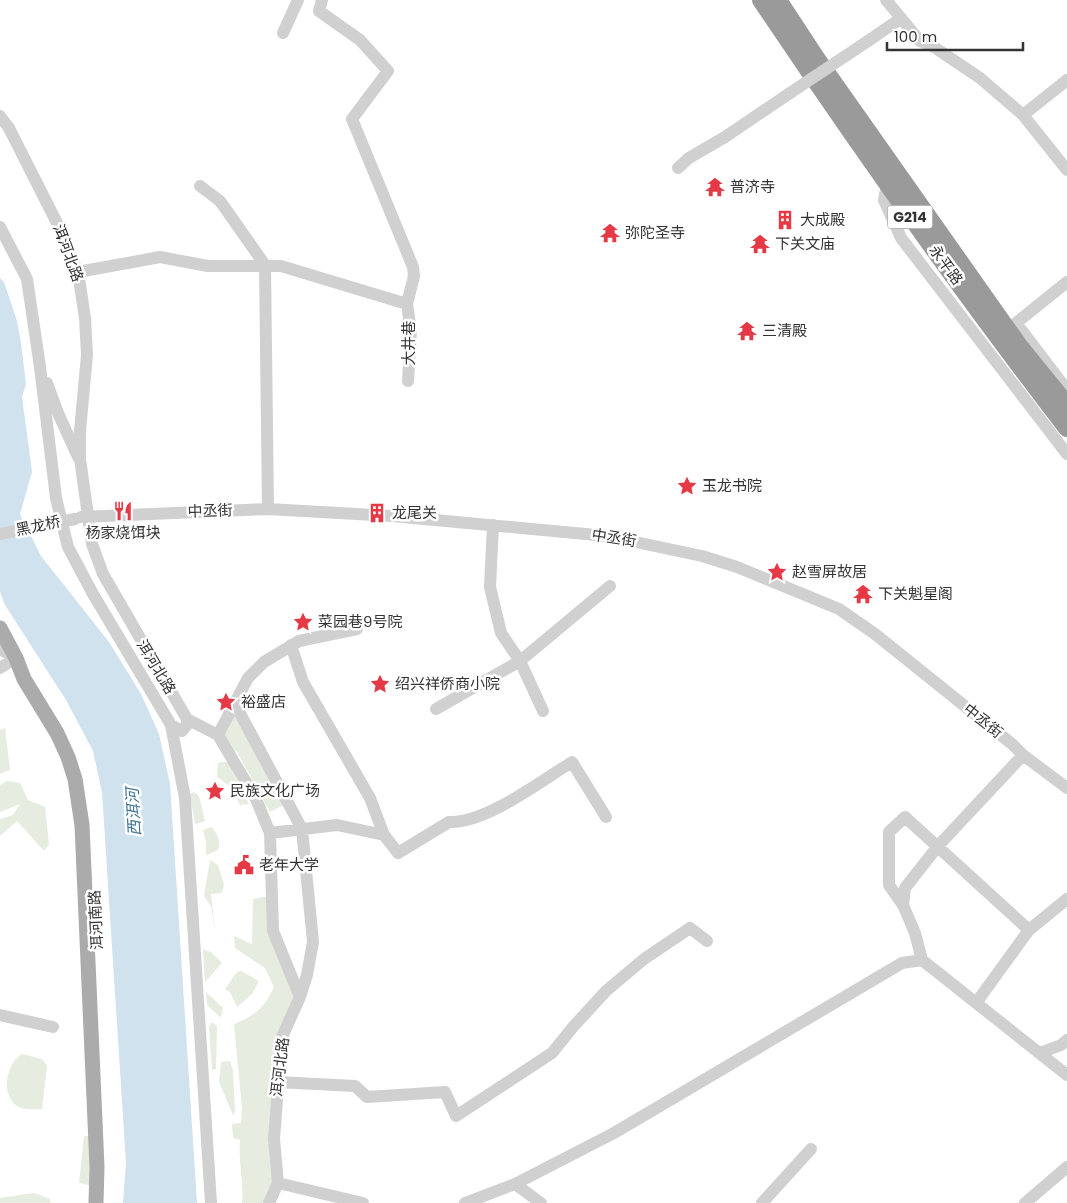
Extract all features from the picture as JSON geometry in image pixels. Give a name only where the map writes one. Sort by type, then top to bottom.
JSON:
[{"type":"highway","name":"永平路","points":[[761,0],[887,184],[1008,351],[1067,428]]},
{"type":"highway","name":"永平路","points":[[778,0],[816,58],[1019,346],[1067,406]]},
{"type":"main road","name":"洱河南路","points":[[0,628],[16,658],[24,679],[57,733],[68,757],[79,798],[82,825],[95,1108],[96,1203]]},
{"type":"main road","name":"洱河南路","points":[[16,658],[32,674],[65,728],[79,761],[88,797],[91,824],[104,1108],[106,1203]]},
{"type":"street","points":[[283,34],[298,0]]},
{"type":"street","points":[[78,272],[160,257],[208,266],[281,266],[407,304],[414,276],[413,268],[352,119],[388,71],[360,40],[319,10],[322,0]]},
{"type":"street","points":[[886,0],[920,41],[931,45],[980,78],[1023,115],[1067,170]]},
{"type":"street","points":[[678,168],[688,158],[725,137],[900,19]]},
{"type":"street","points":[[1023,115],[1067,80]]},
{"type":"street","name":"洱河北路","points":[[0,116],[9,128],[58,223],[78,272],[85,318],[87,355],[80,431],[81,517],[103,574],[188,719]]},
{"type":"street","points":[[887,184],[884,200],[901,238],[1067,454]]},
{"type":"street","points":[[200,186],[220,201],[265,265],[268,509]]},
{"type":"street","points":[[0,227],[26,279],[40,367],[56,498],[68,547],[93,594],[171,725],[185,798],[211,1203]]},
{"type":"street","points":[[1067,282],[1016,323],[1067,390]]},
{"type":"street","name":"大井巷","points":[[407,304],[411,336],[408,382]]},
{"type":"street","points":[[40,367],[58,414],[80,459]]},
{"type":"street","name":"中丞街","points":[[81,517],[268,509],[392,516],[607,536],[702,556],[738,567],[839,609],[875,634],[1012,744],[1023,755],[1067,788]]},
{"type":"street","name":"黑龙桥","points":[[0,534],[81,517]]},
{"type":"street","points":[[493,525],[490,587],[501,633],[520,661],[543,711]]},
{"type":"street","points":[[436,709],[520,661],[610,586]]},
{"type":"street","points":[[218,735],[248,678],[264,662],[299,641],[357,629]]},
{"type":"street","points":[[291,645],[303,682],[370,798],[384,835],[398,853],[449,822],[458,822],[496,809],[572,762],[606,817]]},
{"type":"street","points":[[0,649],[16,658],[0,668]]},
{"type":"street","points":[[235,704],[302,829]]},
{"type":"street","points":[[171,725],[182,731],[187,725],[188,719],[218,735],[256,799],[270,832],[273,931],[300,996]]},
{"type":"street","points":[[903,905],[905,888],[938,846],[1023,755]]},
{"type":"street","points":[[1029,930],[905,817],[890,832],[889,885],[903,905],[915,933],[922,960],[1067,1075]]},
{"type":"street","points":[[270,832],[337,825],[384,835]]},
{"type":"street","name":"洱河北路","points":[[269,1203],[278,1183],[274,1139],[282,1037],[307,975],[313,942],[302,829]]},
{"type":"street","points":[[976,1003],[1029,930],[1067,899]]},
{"type":"street","points":[[277,1082],[355,1086],[368,1097],[445,1092],[456,1116],[552,1053],[572,1026],[606,991],[644,959],[690,928],[706,941]]},
{"type":"street","points":[[470,1202],[515,1184],[614,1134],[902,963],[922,960]]},
{"type":"street","points":[[0,1015],[53,1027]]},
{"type":"street","points":[[1040,1053],[1061,1045],[1067,1040]]},
{"type":"street","points":[[762,1203],[811,1149]]},
{"type":"street","points":[[1025,1203],[1067,1167]]},
{"type":"street","points":[[278,1183],[363,1203]]},
{"type":"street","points":[[515,1184],[541,1203]]},
{"type":"shaded area","points":[[235,713],[284,805],[270,812],[237,752],[231,749],[223,735],[229,728],[228,719]]},
{"type":"shaded area","points":[[5,728],[10,770],[0,774],[0,730]]},
{"type":"shaded area","points":[[228,762],[249,804],[240,805],[231,787],[217,777],[218,763]]},
{"type":"shaded area","points":[[7,781],[20,783],[28,800],[45,807],[49,844],[44,851],[17,821],[0,836],[0,819],[13,815],[20,804],[0,812],[0,785]]},
{"type":"shaded area","points":[[194,792],[199,796],[205,821],[195,824],[190,794]]},
{"type":"shaded area","points":[[212,827],[218,838],[219,847],[218,850],[206,855],[206,842],[203,830]]},
{"type":"shaded area","points":[[210,860],[218,865],[224,884],[222,893],[211,894],[215,933],[211,906],[204,896]]},
{"type":"shaded area","points":[[269,896],[297,996],[284,1022],[273,1183],[263,1203],[242,1203],[240,1140],[233,1138],[232,1124],[241,1123],[242,1108],[234,1024],[263,1006],[274,987],[265,968],[235,948],[234,936],[252,944],[253,899]]},
{"type":"shaded area","points":[[203,949],[211,952],[222,963],[205,982]]},
{"type":"shaded area","points":[[241,971],[259,981],[252,994],[237,1007],[230,992],[225,989],[237,972]]},
{"type":"shaded area","points":[[206,992],[223,1008],[221,1018],[207,1005]]},
{"type":"shaded area","points":[[212,1022],[217,1026],[216,1069],[212,1070],[209,1027]]},
{"type":"shaded area","points":[[22,1054],[42,1059],[47,1066],[42,1109],[21,1108],[14,1104],[7,1090],[8,1074],[11,1066]]},
{"type":"shaded area","points":[[230,1061],[233,1070],[235,1112],[233,1115],[219,1082],[221,1062]]},
{"type":"shaded area","points":[[84,1136],[94,1136],[92,1186],[79,1183]]},
{"type":"shaded area","points":[[34,1193],[50,1199],[50,1203],[0,1203],[0,1198]]},
{"type":"water","name":"西洱河","points":[[0,278],[4,282],[17,321],[26,384],[22,397],[32,472],[20,514],[41,556],[109,642],[141,694],[159,734],[170,784],[197,1203],[123,1203],[126,1163],[102,792],[93,751],[66,700],[5,605],[0,592]]},
{"type":"place","name":"普济寺","points":[[715,187]]},
{"type":"place","name":"大成殿","points":[[785,220]]},
{"type":"place","name":"弥陀圣寺","points":[[610,233]]},
{"type":"place","name":"下关文庙","points":[[760,244]]},
{"type":"place","name":"三清殿","points":[[747,331]]},
{"type":"place","name":"玉龙书院","points":[[687,486]]},
{"type":"place","name":"杨家烧饵块","points":[[123,511]]},
{"type":"place","name":"龙尾关","points":[[377,513]]},
{"type":"place","name":"赵雪屏故居","points":[[777,572]]},
{"type":"place","name":"下关魁星阁","points":[[863,594]]},
{"type":"place","name":"菜园巷9号院","points":[[303,622]]},
{"type":"place","name":"绍兴祥侨商小院","points":[[380,684]]},
{"type":"place","name":"裕盛店","points":[[226,702]]},
{"type":"place","name":"民族文化广场","points":[[215,791]]},
{"type":"place","name":"老年大学","points":[[244,865]]}]
